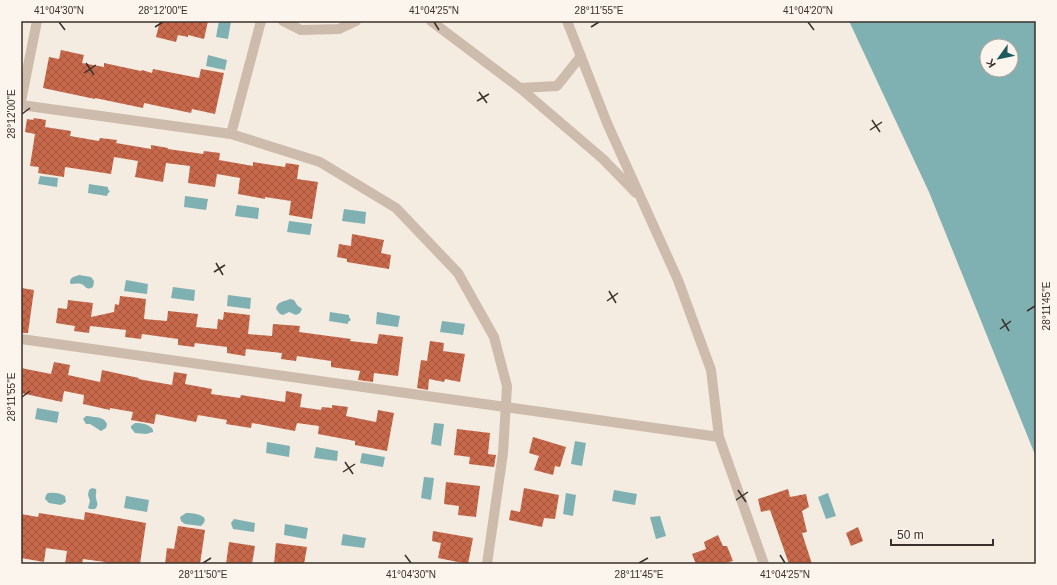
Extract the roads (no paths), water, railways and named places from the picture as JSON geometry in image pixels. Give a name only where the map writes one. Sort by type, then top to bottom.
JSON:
[{"type":"street","points":[[21,101],[37,21]]},
{"type":"street","points":[[230,134],[261,21]]},
{"type":"street","points":[[283,21],[301,30],[339,29],[356,21]]},
{"type":"street","points":[[431,21],[520,88],[603,159],[641,198]]},
{"type":"street","points":[[568,21],[607,123],[678,280],[711,370],[719,437],[764,564]]},
{"type":"street","points":[[520,88],[557,86],[581,56]]},
{"type":"street","points":[[21,105],[230,134],[320,162],[396,208],[458,273],[494,337],[507,386],[503,453],[487,564]]},
{"type":"street","points":[[21,339],[719,437]]},
{"type":"water","points":[[219,21],[231,21],[228,39],[216,37]]},
{"type":"water","points":[[849,21],[1036,21],[1036,457],[929,192]]},
{"type":"water","points":[[208,55],[227,60],[225,70],[206,66]]},
{"type":"water","points":[[40,176],[58,178],[57,187],[38,184]]},
{"type":"water","points":[[89,184],[108,187],[110,192],[107,196],[88,193]]},
{"type":"water","points":[[185,196],[208,199],[206,210],[184,207]]},
{"type":"water","points":[[237,205],[259,208],[258,219],[235,216]]},
{"type":"water","points":[[344,209],[366,212],[365,224],[342,221]]},
{"type":"water","points":[[289,221],[312,224],[310,235],[287,232]]},
{"type":"water","points":[[79,275],[91,277],[94,281],[93,287],[87,288],[81,284],[70,283],[72,278]]},
{"type":"water","points":[[126,280],[148,284],[147,294],[124,291]]},
{"type":"water","points":[[173,287],[195,290],[194,301],[171,298]]},
{"type":"water","points":[[228,295],[251,298],[250,309],[227,306]]},
{"type":"water","points":[[290,299],[294,300],[302,309],[300,313],[296,315],[289,312],[283,315],[280,314],[276,309],[278,304]]},
{"type":"water","points":[[330,312],[349,315],[351,320],[348,324],[329,321]]},
{"type":"water","points":[[377,312],[400,316],[398,327],[376,324]]},
{"type":"water","points":[[442,321],[465,324],[463,335],[440,332]]},
{"type":"water","points":[[37,408],[59,412],[57,423],[35,419]]},
{"type":"water","points":[[86,416],[99,418],[106,421],[106,428],[101,431],[90,424],[86,424],[83,419]]},
{"type":"water","points":[[135,423],[148,425],[152,428],[153,432],[146,434],[135,433],[131,426]]},
{"type":"water","points":[[434,423],[444,424],[441,446],[431,444]]},
{"type":"water","points":[[575,441],[586,443],[582,466],[571,464]]},
{"type":"water","points":[[267,442],[290,446],[289,457],[266,453]]},
{"type":"water","points":[[316,447],[338,451],[337,461],[314,458]]},
{"type":"water","points":[[362,453],[385,457],[383,467],[360,463]]},
{"type":"water","points":[[424,477],[434,478],[431,500],[421,498]]},
{"type":"water","points":[[92,488],[96,489],[97,505],[95,509],[88,508],[90,501],[88,495],[89,490]]},
{"type":"water","points":[[614,490],[637,494],[635,505],[612,501]]},
{"type":"water","points":[[48,493],[57,493],[65,496],[66,502],[61,505],[49,503],[45,499]]},
{"type":"water","points":[[566,493],[576,495],[573,516],[563,514]]},
{"type":"water","points":[[828,493],[836,516],[826,519],[818,497]]},
{"type":"water","points":[[126,496],[149,500],[147,512],[124,508]]},
{"type":"water","points":[[186,513],[201,515],[205,519],[204,522],[201,526],[185,524],[181,521],[180,517]]},
{"type":"water","points":[[660,516],[666,536],[656,539],[650,517]]},
{"type":"water","points":[[234,519],[255,523],[254,532],[233,529],[231,523]]},
{"type":"water","points":[[285,524],[308,528],[306,539],[284,535]]},
{"type":"water","points":[[343,534],[366,538],[364,548],[341,545]]}]
